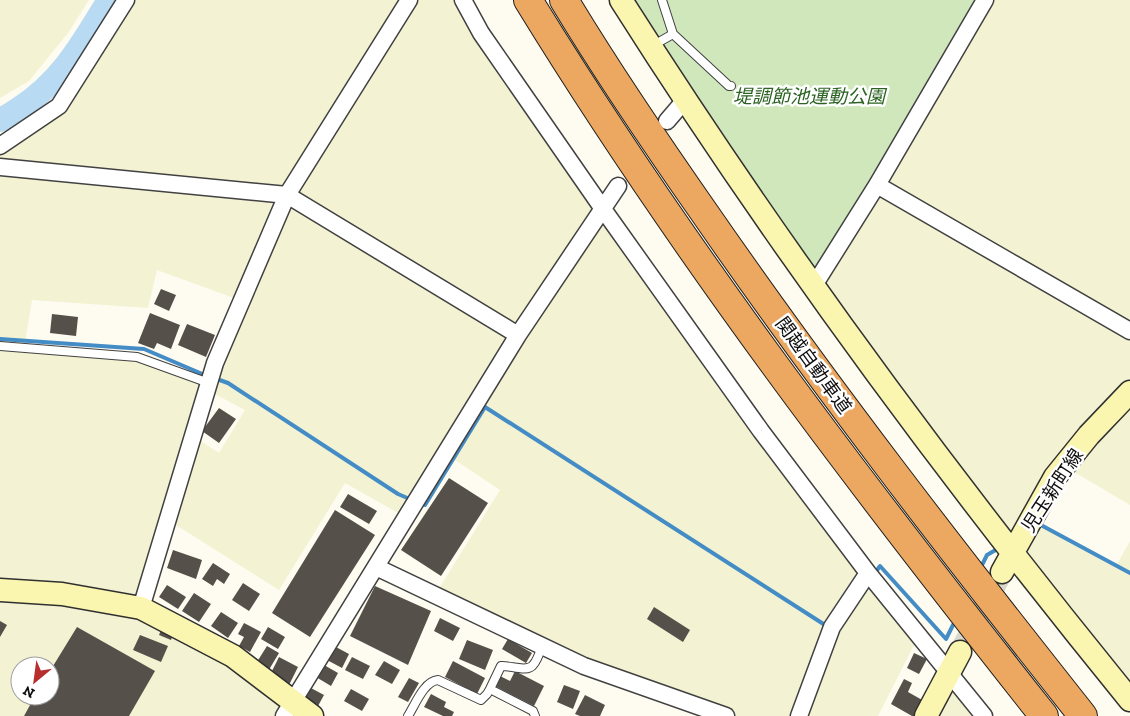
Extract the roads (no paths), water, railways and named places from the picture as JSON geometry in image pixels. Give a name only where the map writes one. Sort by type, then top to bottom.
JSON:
[{"type":"highway","name":"関越自動車道","points":[[528,0],[602,115],[714,281],[849,464],[1044,716]]},
{"type":"highway","name":"関越自動車道","points":[[564,0],[678,174],[788,330],[937,530],[1083,716]]},
{"type":"street","points":[[0,146],[59,106],[126,0]]},
{"type":"street","points":[[141,608],[209,382],[287,195],[409,0]]},
{"type":"street","points":[[463,0],[481,33],[761,431],[868,573],[984,716]]},
{"type":"street","points":[[621,0],[685,100],[813,287],[1007,563],[1130,700]]},
{"type":"street","points":[[813,287],[877,185],[985,0]]},
{"type":"street","points":[[667,121],[685,100]]},
{"type":"street","points":[[0,167],[287,195],[518,335]]},
{"type":"street","points":[[877,185],[1130,331]]},
{"type":"street","points":[[289,709],[518,335],[618,186]]},
{"type":"street","name":"児玉新町線","points":[[1007,563],[1055,477],[1089,434],[1130,392]]},
{"type":"street","points":[[376,567],[584,666],[726,716]]},
{"type":"street","points":[[799,716],[832,627],[868,573]]},
{"type":"street","points":[[0,590],[62,594],[141,608],[232,656],[289,709],[312,716]]},
{"type":"street","points":[[926,716],[960,652]]},
{"type":"lane","points":[[662,0],[673,34],[731,86]]},
{"type":"lane","points":[[651,47],[673,34]]},
{"type":"lane","points":[[0,346],[137,357],[209,382]]},
{"type":"lane","points":[[408,716],[428,684],[434,680],[438,680],[481,700],[490,689],[501,666],[508,665],[527,669],[533,666],[542,646]]},
{"type":"lane","points":[[490,689],[533,711],[535,716]]},
{"type":"waterway","points":[[0,120],[35,97],[60,73],[81,45],[109,0]]},
{"type":"waterway","points":[[0,339],[144,349],[207,376]]},
{"type":"waterway","points":[[214,378],[228,383],[398,494],[412,500]]},
{"type":"waterway","points":[[421,503],[425,505],[485,407],[825,625],[828,623]]},
{"type":"waterway","points":[[1038,525],[1130,573]]},
{"type":"waterway","points":[[980,569],[987,555],[999,548]]},
{"type":"waterway","points":[[875,573],[880,566],[946,639],[955,621]]},
{"type":"tunnel","points":[[960,652],[1002,572]]},
{"type":"park label","name":"堤調節池運動公園","points":[[809,96]]}]
